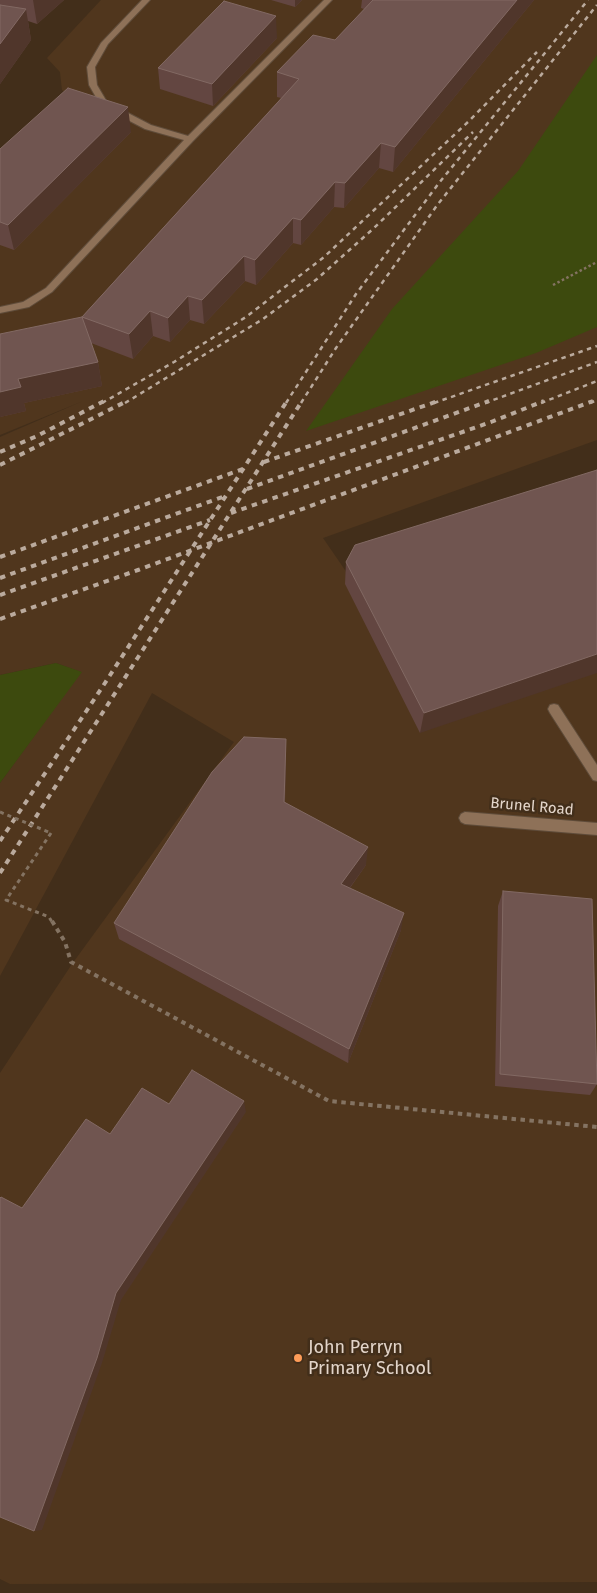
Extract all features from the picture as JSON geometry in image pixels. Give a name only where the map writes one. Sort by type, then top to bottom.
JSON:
[{"type":"street","points":[[146,0],[105,43],[91,68],[93,85],[104,104],[148,127],[190,139]]},
{"type":"street","points":[[0,310],[26,305],[49,290],[190,139],[328,0]]},
{"type":"street","points":[[554,709],[597,776]]},
{"type":"street","name":"Brunel Road","points":[[465,818],[597,829]]},
{"type":"path","points":[[553,285],[597,262]]},
{"type":"path","points":[[0,812],[51,833],[6,900],[48,917],[65,942],[71,962],[329,1101],[597,1127]]},
{"type":"shaded area","points":[[101,0],[597,0],[597,440],[323,538],[347,573],[597,490],[597,1582],[10,1584],[0,1579],[0,1073],[72,964],[234,742],[152,693],[0,976],[0,783],[81,672],[56,663],[0,675],[0,437],[83,401],[0,435],[0,172],[72,99],[62,90],[60,72],[47,58]]},
{"type":"green space","points":[[597,55],[597,327],[536,353],[306,431],[392,309],[518,171]]},
{"type":"green space","points":[[56,663],[82,672],[0,783],[0,675]]},
{"type":"building","points":[[373,0],[517,0],[395,147],[381,143],[345,183],[335,182],[301,220],[293,218],[255,260],[244,256],[202,300],[188,296],[168,318],[150,311],[129,334],[82,317],[299,79],[277,72],[313,35],[335,40]]},
{"type":"building","points":[[224,1],[276,16],[212,84],[158,68]]},
{"type":"building","points":[[0,5],[26,9],[0,44]]},
{"type":"building","points":[[68,88],[128,107],[8,225],[0,222],[0,149]]},
{"type":"building","points":[[82,317],[98,362],[18,379],[21,387],[0,392],[0,334]]},
{"type":"building","points":[[597,470],[597,654],[424,713],[346,562],[355,545]]},
{"type":"building","points":[[244,737],[286,739],[284,802],[368,847],[341,884],[404,913],[349,1049],[114,923],[212,772]]},
{"type":"building","points":[[503,891],[592,899],[597,1084],[500,1074]]},
{"type":"building","points":[[192,1070],[244,1101],[116,1293],[97,1358],[34,1531],[0,1517],[0,1198],[22,1208],[86,1119],[110,1134],[142,1088],[169,1104]]},
{"type":"railway","points":[[286,403],[356,294],[439,183],[588,0]]},
{"type":"railway","points":[[301,403],[336,348],[438,204],[597,5]]},
{"type":"railway","points":[[102,403],[174,362],[246,317],[324,257],[469,121],[537,52]]},
{"type":"railway","points":[[125,403],[263,319],[317,279],[374,228],[473,132]]},
{"type":"railway","points":[[434,403],[597,346]]},
{"type":"railway","points":[[485,403],[597,362]]},
{"type":"railway","points":[[541,403],[597,381]]},
{"type":"railway","points":[[590,403],[597,400]]},
{"type":"railway","points":[[0,452],[37,436],[104,401]]},
{"type":"railway","points":[[0,465],[127,401]]},
{"type":"railway","points":[[191,550],[287,401]]},
{"type":"railway","points":[[211,543],[302,401]]},
{"type":"railway","points":[[264,462],[438,401]]},
{"type":"railway","points":[[247,489],[489,401]]},
{"type":"railway","points":[[231,513],[491,422],[544,401]]},
{"type":"railway","points":[[211,543],[593,401]]},
{"type":"railway","points":[[0,557],[243,469]]},
{"type":"railway","points":[[0,578],[225,496]]},
{"type":"railway","points":[[0,595],[210,520]]},
{"type":"railway","points":[[0,873],[211,543]]},
{"type":"railway","points":[[191,550],[211,543]]},
{"type":"railway","points":[[0,619],[191,550]]},
{"type":"railway","points":[[0,841],[191,550]]},
{"type":"place","name":"John Perryn Primary School","points":[[298,1358]]}]
